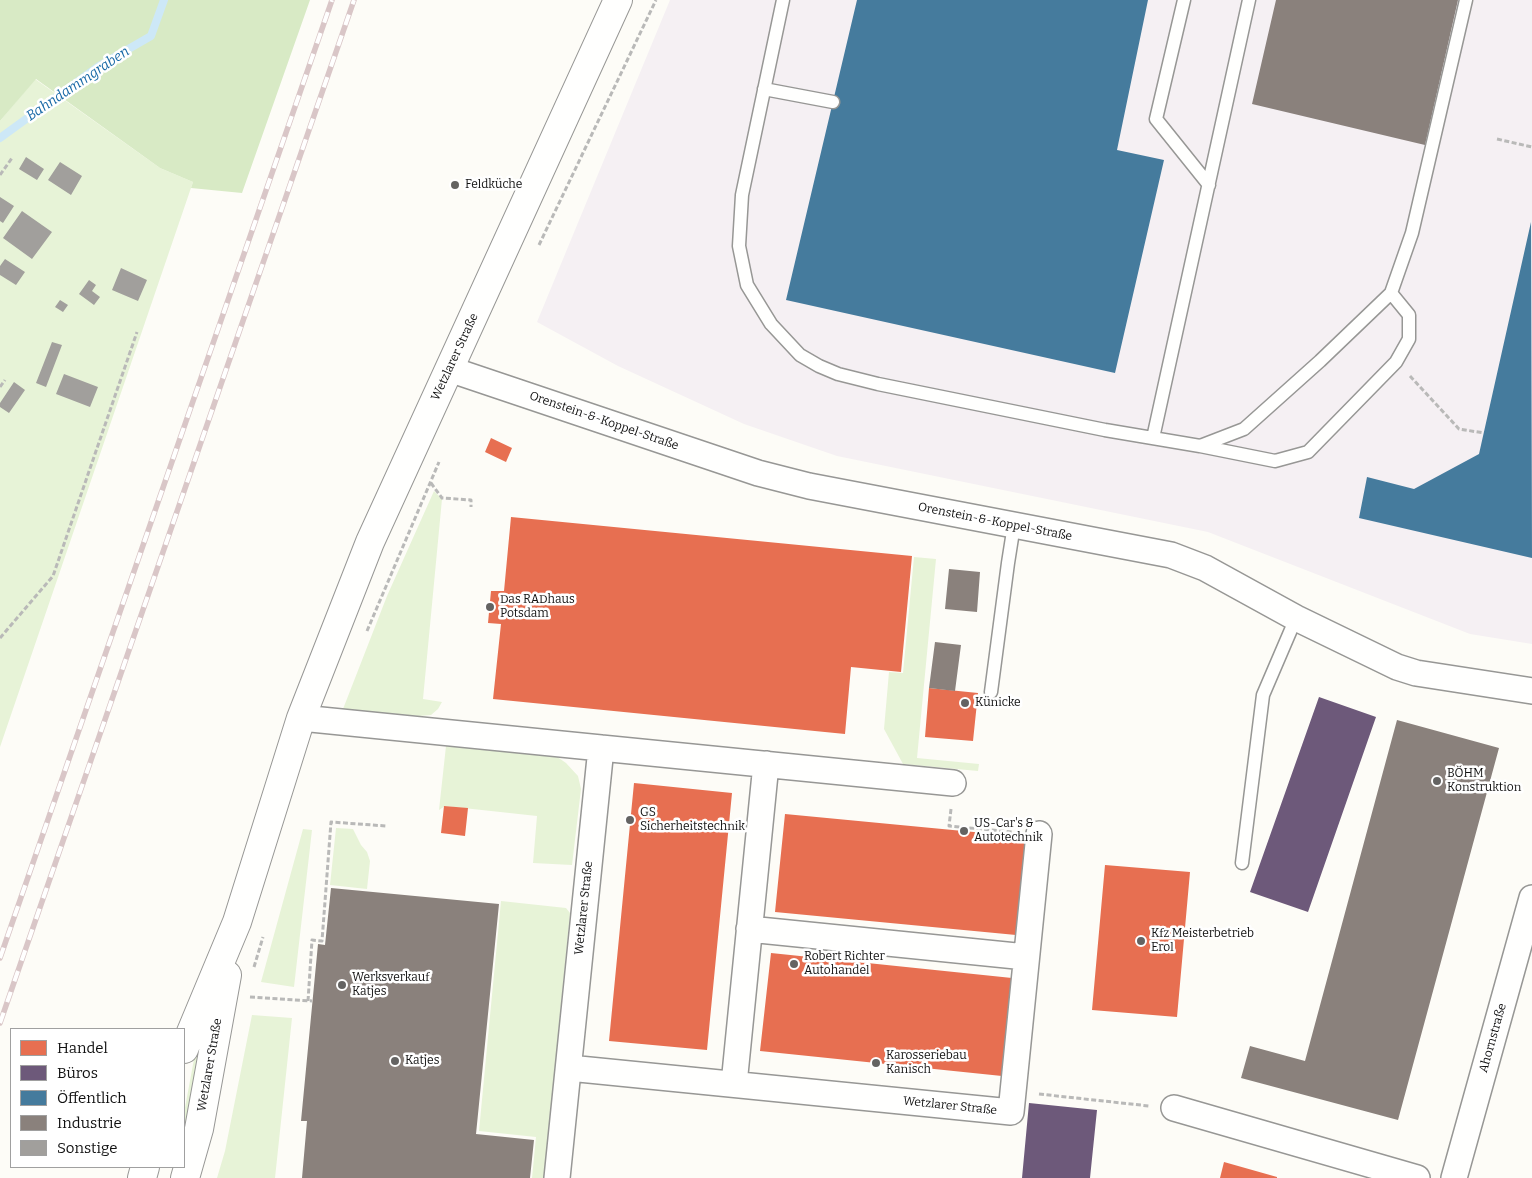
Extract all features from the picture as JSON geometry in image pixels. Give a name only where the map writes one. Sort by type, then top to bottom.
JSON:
[{"type":"street","name":"Wetzlarer Straße","points":[[185,1047],[236,922],[300,718],[370,542],[618,0]]},
{"type":"street","name":"Orenstein-&-Koppel-Straße","points":[[449,369],[758,473],[809,486],[1171,555],[1205,568],[1296,618],[1396,667],[1416,673],[1532,691]]},
{"type":"street","points":[[300,718],[953,783]]},
{"type":"street","name":"Wetzlarer Straße","points":[[557,1178],[600,748]]},
{"type":"street","points":[[734,1084],[766,764]]},
{"type":"street","name":"Wetzlarer Straße","points":[[568,1068],[1011,1112],[1039,834]]},
{"type":"street","name":"Ahornstraße","points":[[1454,1178],[1532,898]]},
{"type":"street","name":"Wetzlarer Straße","points":[[185,1178],[199,1129],[236,922]]},
{"type":"street","points":[[749,929],[1026,957]]},
{"type":"street","points":[[1174,1108],[1418,1178]]},
{"type":"lane","points":[[783,0],[742,195],[739,246],[748,285],[771,324],[800,355],[819,366],[838,374],[878,384],[1275,461],[1308,452],[1396,362],[1409,339],[1409,316],[1391,293]]},
{"type":"lane","points":[[1184,0],[1156,120],[1209,185]]},
{"type":"lane","points":[[1153,438],[1249,0]]},
{"type":"lane","points":[[1200,446],[1244,429],[1320,361],[1391,293],[1412,233],[1466,0]]},
{"type":"lane","points":[[764,89],[833,102]]},
{"type":"lane","points":[[992,692],[1014,525]]},
{"type":"lane","points":[[1242,863],[1263,695],[1296,618]]},
{"type":"path","points":[[535,252],[656,0]]},
{"type":"path","points":[[1497,139],[1532,147]]},
{"type":"path","points":[[0,175],[12,158]]},
{"type":"path","points":[[0,638],[53,576],[137,332]]},
{"type":"path","points":[[1396,362],[1459,429],[1484,433]]},
{"type":"path","points":[[0,388],[5,380]]},
{"type":"path","points":[[364,638],[442,455]]},
{"type":"path","points":[[431,482],[442,498],[471,500],[471,507]]},
{"type":"path","points":[[953,783],[949,826],[1039,834]]},
{"type":"path","points":[[245,996],[310,1001],[312,940],[322,941],[331,822],[386,826]]},
{"type":"path","points":[[253,970],[264,934]]},
{"type":"path","points":[[1030,1093],[1174,1108]]},
{"type":"shaded area","points":[[670,0],[1532,0],[1532,644],[1470,634],[1208,532],[837,456],[744,424],[618,366],[537,322]]},
{"type":"green space","points":[[0,0],[310,0],[242,193],[191,188],[193,182],[160,168],[36,79],[0,121]]},
{"type":"green space","points":[[35,79],[160,168],[193,182],[0,747],[0,121]]},
{"type":"green space","points":[[434,491],[442,499],[423,699],[442,702],[431,715],[419,716],[343,709],[387,596]]},
{"type":"green space","points":[[914,557],[936,559],[917,758],[979,764],[978,771],[903,764],[884,729],[889,672],[903,673]]},
{"type":"green space","points":[[446,746],[556,756],[566,763],[578,776],[581,789],[572,865],[533,863],[537,816],[445,806],[439,810]]},
{"type":"green space","points":[[336,828],[353,829],[367,852],[370,861],[367,889],[330,885]]},
{"type":"green space","points":[[303,829],[312,830],[294,987],[261,982]]},
{"type":"green space","points":[[501,901],[566,908],[570,913],[544,1178],[532,1178],[536,1137],[479,1131]]},
{"type":"green space","points":[[252,1015],[292,1018],[275,1178],[217,1178],[225,1151]]},
{"type":"green space","points":[[197,1043],[204,1043],[185,1143],[185,1108]]},
{"type":"building: Handel","points":[[491,438],[512,448],[506,462],[485,452]]},
{"type":"building: Handel","points":[[511,517],[912,556],[901,672],[851,667],[845,734],[493,699],[501,624],[488,623],[491,591],[504,591]]},
{"type":"building: Handel","points":[[929,688],[978,693],[973,741],[925,737]]},
{"type":"building: Handel","points":[[634,783],[732,793],[707,1050],[609,1041]]},
{"type":"building: Handel","points":[[444,806],[468,808],[465,836],[441,833]]},
{"type":"building: Handel","points":[[785,814],[1026,837],[1016,935],[775,912]]},
{"type":"building: Handel","name":"Kfz Meisterbetrieb Erol","points":[[1105,865],[1190,872],[1177,1017],[1092,1010]]},
{"type":"building: Handel","points":[[771,953],[1012,978],[1002,1076],[760,1051]]},
{"type":"building: Handel","points":[[1224,1162],[1277,1177],[1277,1178],[1220,1178]]},
{"type":"building: Büros","points":[[1319,697],[1376,717],[1308,912],[1250,892]]},
{"type":"building: Büros","points":[[1029,1103],[1097,1110],[1090,1178],[1022,1178]]},
{"type":"building: Öffentlich","points":[[857,0],[1148,0],[1117,150],[1164,160],[1115,373],[786,300]]},
{"type":"building: Öffentlich","points":[[1531,222],[1532,558],[1359,518],[1367,477],[1414,489],[1479,454]]},
{"type":"building: Industrie","points":[[1276,0],[1458,0],[1425,145],[1252,104]]},
{"type":"building: Industrie","points":[[949,569],[980,572],[977,612],[945,609]]},
{"type":"building: Industrie","points":[[935,642],[961,645],[955,691],[929,688]]},
{"type":"building: Industrie","points":[[1397,720],[1499,748],[1398,1120],[1241,1078],[1250,1046],[1305,1061]]},
{"type":"building: Industrie","name":"Katjes","points":[[331,888],[499,904],[476,1134],[534,1140],[530,1178],[302,1178],[307,1121],[301,1121],[318,944],[325,945]]},
{"type":"building: Sonstige","points":[[26,157],[44,169],[37,180],[19,169]]},
{"type":"building: Sonstige","points":[[60,162],[82,176],[71,195],[48,180]]},
{"type":"building: Sonstige","points":[[0,197],[14,206],[3,223],[0,221]]},
{"type":"building: Sonstige","points":[[22,211],[52,232],[32,259],[3,238]]},
{"type":"building: Sonstige","points":[[5,259],[25,272],[16,285],[0,275],[0,266]]},
{"type":"building: Sonstige","points":[[121,268],[147,280],[138,301],[112,290]]},
{"type":"building: Sonstige","points":[[89,280],[96,285],[92,291],[100,297],[94,305],[79,294]]},
{"type":"building: Sonstige","points":[[60,300],[68,305],[63,312],[55,307]]},
{"type":"building: Sonstige","points":[[52,342],[62,345],[46,387],[36,383]]},
{"type":"building: Sonstige","points":[[64,374],[98,387],[90,407],[56,394]]},
{"type":"building: Sonstige","points":[[14,382],[25,390],[9,413],[0,407],[0,403]]},
{"type":"waterway","name":"Bahndammgraben","points":[[0,138],[99,66],[151,36],[164,0]]},
{"type":"railway","points":[[0,958],[332,0]]},
{"type":"railway","points":[[0,1023],[354,0]]},
{"type":"place","name":"Feldküche","points":[[455,185]]},
{"type":"place","name":"Das RADhaus Potsdam","points":[[490,607]]},
{"type":"place","name":"Künicke","points":[[965,703]]},
{"type":"place","name":"BÖHM Konstruktion","points":[[1437,781]]},
{"type":"place","name":"GS Sicherheitstechnik","points":[[630,820]]},
{"type":"place","name":"US-Car's & Autotechnik","points":[[964,831]]},
{"type":"place","name":"Kfz Meisterbetrieb Erol","points":[[1141,941]]},
{"type":"place","name":"Robert Richter Autohandel","points":[[794,964]]},
{"type":"place","name":"Werksverkauf Katjes","points":[[342,985]]},
{"type":"place","name":"Katjes","points":[[395,1061]]},
{"type":"place","name":"Karosseriebau Kanisch","points":[[876,1063]]}]
